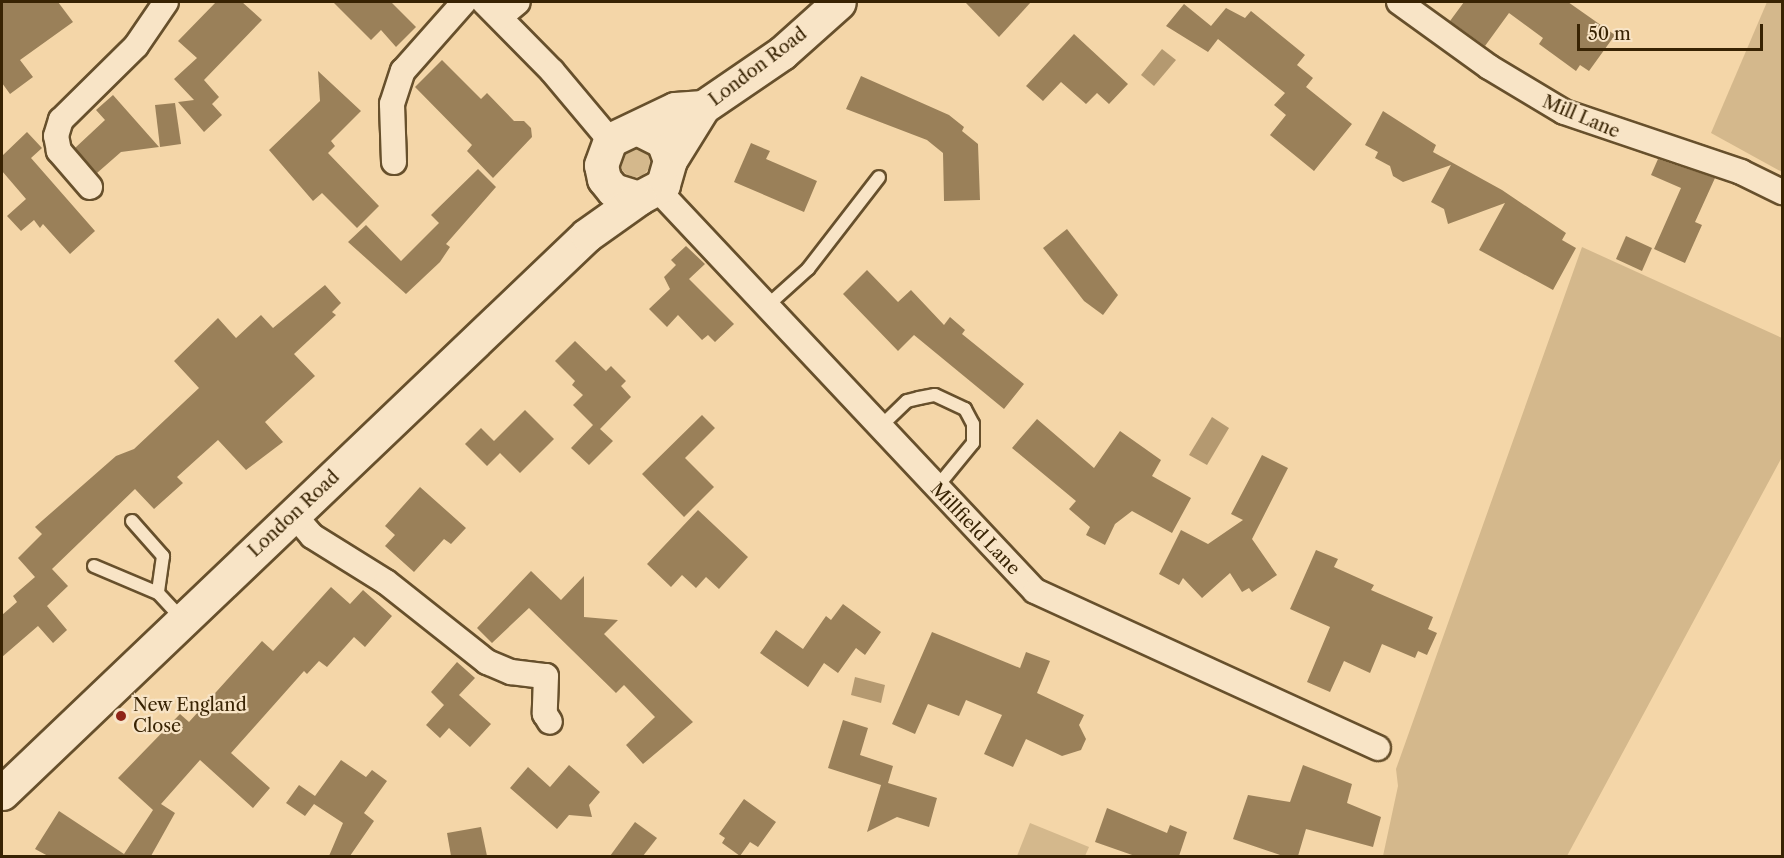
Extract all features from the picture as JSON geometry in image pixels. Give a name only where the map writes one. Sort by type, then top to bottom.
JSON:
[{"type":"main road","name":"London Road","points":[[2,793],[587,235],[649,194],[669,174],[670,160],[703,107],[782,53],[839,2]]},
{"type":"main road","name":"London Road","points":[[623,134],[675,109],[703,107]]},
{"type":"main road","points":[[649,194],[613,190],[604,179],[601,165],[623,134],[663,141],[670,160]]},
{"type":"main road","points":[[587,235],[589,212],[604,179]]},
{"type":"street","points":[[90,187],[59,151],[56,136],[61,120],[136,46],[166,2]]},
{"type":"street","points":[[393,162],[392,104],[403,71],[464,2]]},
{"type":"street","name":"Mill Lane","points":[[1399,2],[1489,67],[1564,112],[1741,172],[1782,192]]},
{"type":"street","points":[[500,7],[623,134]]},
{"type":"street","name":"Millfield Lane","points":[[649,194],[768,304],[879,428],[1035,591],[1378,748]]},
{"type":"street","points":[[294,514],[312,536],[386,582],[486,662],[511,672],[546,676],[545,714],[550,723]]},
{"type":"lane","points":[[768,304],[808,269],[879,177]]},
{"type":"lane","points":[[879,428],[907,401],[919,398],[934,395],[965,409],[972,424],[973,443],[936,488]]},
{"type":"lane","points":[[132,521],[163,556],[158,593]]},
{"type":"lane","points":[[94,566],[158,593],[183,620]]},
{"type":"shaded area","points":[[1767,2],[1782,2],[1782,172],[1711,133]]},
{"type":"shaded area","points":[[1162,49],[1176,60],[1154,86],[1141,75]]},
{"type":"shaded area","points":[[635,147],[646,151],[650,162],[646,173],[635,177],[624,173],[620,162],[624,151]]},
{"type":"shaded area","points":[[1582,247],[1782,338],[1782,457],[1567,856],[1383,856],[1398,786],[1396,769]]},
{"type":"shaded area","points":[[1212,417],[1229,428],[1207,465],[1189,455]]},
{"type":"shaded area","points":[[855,677],[885,685],[881,703],[851,695]]},
{"type":"shaded area","points":[[1030,823],[1089,847],[1085,856],[1017,856]]},
{"type":"building","points":[[2,2],[58,2],[73,22],[20,60],[33,77],[10,94],[2,83]]},
{"type":"building","points":[[216,2],[242,2],[262,20],[204,80],[219,97],[212,104],[222,115],[204,132],[178,102],[194,100],[174,79],[197,58],[178,41]]},
{"type":"building","points":[[333,2],[391,2],[416,27],[396,47],[381,30],[371,40]]},
{"type":"building","points":[[965,2],[1031,2],[999,37]]},
{"type":"building","points":[[1464,2],[1568,2],[1615,35],[1589,71],[1580,65],[1576,71],[1539,44],[1543,38],[1509,13],[1485,46],[1450,21]]},
{"type":"building","points":[[1184,4],[1211,26],[1226,8],[1245,18],[1251,11],[1305,55],[1297,65],[1313,78],[1306,87],[1352,124],[1314,171],[1270,135],[1286,115],[1274,105],[1285,93],[1218,39],[1208,52],[1166,26]]},
{"type":"building","points":[[1074,34],[1128,84],[1109,104],[1097,93],[1086,104],[1061,82],[1043,101],[1026,86]]},
{"type":"building","points":[[442,60],[481,99],[487,93],[514,121],[524,121],[531,128],[532,137],[493,178],[467,151],[472,145],[415,87]]},
{"type":"building","points":[[318,71],[361,111],[331,141],[335,146],[328,153],[379,206],[357,228],[322,193],[313,201],[269,150],[320,101]]},
{"type":"building","points":[[861,76],[949,115],[964,127],[962,131],[978,144],[980,200],[944,201],[943,153],[927,140],[846,109]]},
{"type":"building","points":[[113,95],[159,147],[121,152],[97,173],[75,148],[105,120],[96,110]]},
{"type":"building","points":[[175,103],[181,144],[160,147],[155,105]]},
{"type":"building","points":[[1383,111],[1436,145],[1433,152],[1502,190],[1566,233],[1562,240],[1576,248],[1553,290],[1479,250],[1505,203],[1448,224],[1444,209],[1431,202],[1451,165],[1403,182],[1393,176],[1390,166],[1375,158],[1378,152],[1365,145]]},
{"type":"building","points":[[27,132],[42,148],[31,158],[95,231],[70,254],[43,224],[40,228],[34,220],[21,231],[7,216],[26,199],[2,171],[2,156]]},
{"type":"building","points":[[751,143],[770,151],[766,159],[817,181],[804,212],[734,182]]},
{"type":"building","points":[[1658,159],[1715,178],[1695,222],[1702,225],[1685,263],[1654,249],[1681,188],[1651,175]]},
{"type":"building","points":[[478,169],[496,187],[446,244],[450,247],[440,262],[406,294],[348,242],[366,225],[401,261],[439,223],[431,215]]},
{"type":"building","points":[[1067,229],[1118,295],[1103,315],[1084,301],[1043,248]]},
{"type":"building","points":[[1626,236],[1652,248],[1642,271],[1616,259]]},
{"type":"building","points":[[686,246],[705,264],[689,279],[734,324],[715,342],[708,335],[702,340],[678,315],[667,327],[649,309],[670,289],[664,277],[676,265],[671,260]]},
{"type":"building","points":[[867,270],[898,302],[911,290],[944,325],[950,317],[965,330],[962,334],[1024,384],[1004,409],[914,335],[898,351],[843,294]]},
{"type":"building","points":[[325,285],[341,303],[332,312],[336,315],[294,354],[315,376],[265,422],[283,442],[246,470],[218,440],[177,477],[183,483],[154,509],[135,489],[52,569],[68,586],[47,606],[67,630],[53,643],[38,626],[2,657],[2,615],[17,602],[13,596],[35,577],[18,558],[42,534],[35,527],[116,456],[134,449],[199,388],[174,361],[218,318],[236,338],[261,315],[273,328]]},
{"type":"building","points":[[575,341],[606,371],[611,366],[626,381],[621,386],[631,397],[600,429],[613,441],[589,465],[571,448],[593,425],[573,405],[583,395],[572,385],[575,381],[555,361]]},
{"type":"building","points":[[525,410],[554,439],[520,473],[500,453],[487,466],[465,444],[481,428],[494,441]]},
{"type":"building","points":[[702,415],[715,428],[685,458],[714,487],[684,517],[642,474]]},
{"type":"building","points":[[1037,419],[1094,468],[1120,431],[1161,460],[1152,476],[1191,498],[1172,533],[1132,511],[1115,524],[1105,545],[1086,535],[1090,527],[1069,509],[1076,501],[1012,448]]},
{"type":"building","points":[[1262,455],[1288,468],[1252,539],[1277,575],[1252,592],[1249,588],[1242,592],[1230,573],[1202,598],[1183,578],[1179,585],[1159,574],[1181,530],[1208,544],[1243,520],[1231,514]]},
{"type":"building","points":[[420,487],[466,528],[451,544],[444,539],[414,572],[385,546],[395,535],[385,526]]},
{"type":"building","points":[[698,510],[748,557],[719,589],[706,577],[696,588],[682,575],[671,587],[647,564]]},
{"type":"building","points":[[1316,550],[1338,559],[1334,567],[1374,585],[1371,590],[1433,617],[1428,629],[1437,633],[1427,655],[1418,651],[1415,658],[1382,644],[1370,673],[1344,661],[1330,692],[1307,682],[1330,627],[1290,609]]},
{"type":"building","points":[[531,571],[561,600],[584,576],[584,617],[618,620],[604,634],[693,722],[643,764],[626,745],[655,717],[624,685],[616,693],[529,608],[492,643],[477,628]]},
{"type":"building","points":[[331,587],[350,604],[363,590],[392,616],[365,647],[354,637],[327,667],[319,661],[307,674],[304,671],[231,753],[270,788],[253,808],[200,760],[161,804],[175,813],[151,856],[48,856],[35,849],[59,811],[124,854],[153,810],[118,778],[180,714],[189,722],[262,641],[273,651]]},
{"type":"building","points":[[843,604],[881,632],[865,655],[856,648],[838,673],[824,663],[808,687],[760,653],[776,630],[803,649],[826,616],[831,620]]},
{"type":"building","points":[[932,632],[1020,668],[1026,652],[1050,661],[1037,693],[1084,715],[1079,725],[1086,739],[1081,750],[1062,756],[1026,739],[1013,767],[984,754],[1002,715],[966,700],[959,716],[928,704],[915,734],[892,724]]},
{"type":"building","points":[[457,662],[475,678],[459,695],[491,724],[470,747],[449,728],[440,738],[426,725],[444,705],[431,692]]},
{"type":"building","points":[[843,720],[868,728],[860,755],[893,766],[888,783],[937,798],[929,827],[897,817],[867,832],[881,785],[828,768]]},
{"type":"building","points":[[341,760],[366,777],[372,770],[387,781],[364,813],[374,821],[350,856],[329,856],[343,823],[314,804],[305,816],[286,803],[299,785],[315,796]]},
{"type":"building","points":[[569,765],[600,792],[589,805],[592,817],[569,815],[557,829],[510,788],[528,767],[550,787]]},
{"type":"building","points":[[1303,765],[1352,784],[1347,803],[1381,817],[1373,847],[1306,829],[1298,856],[1283,856],[1233,839],[1248,795],[1290,802]]},
{"type":"building","points":[[744,799],[776,822],[758,847],[750,842],[740,856],[722,843],[725,838],[719,834]]},
{"type":"building","points":[[1107,808],[1167,833],[1170,825],[1187,832],[1179,856],[1135,856],[1095,842]]},
{"type":"building","points":[[635,822],[657,838],[643,856],[610,856]]},
{"type":"building","points":[[481,827],[487,856],[451,856],[447,833]]},
{"type":"place","name":"New England Close","points":[[121,716]]}]
